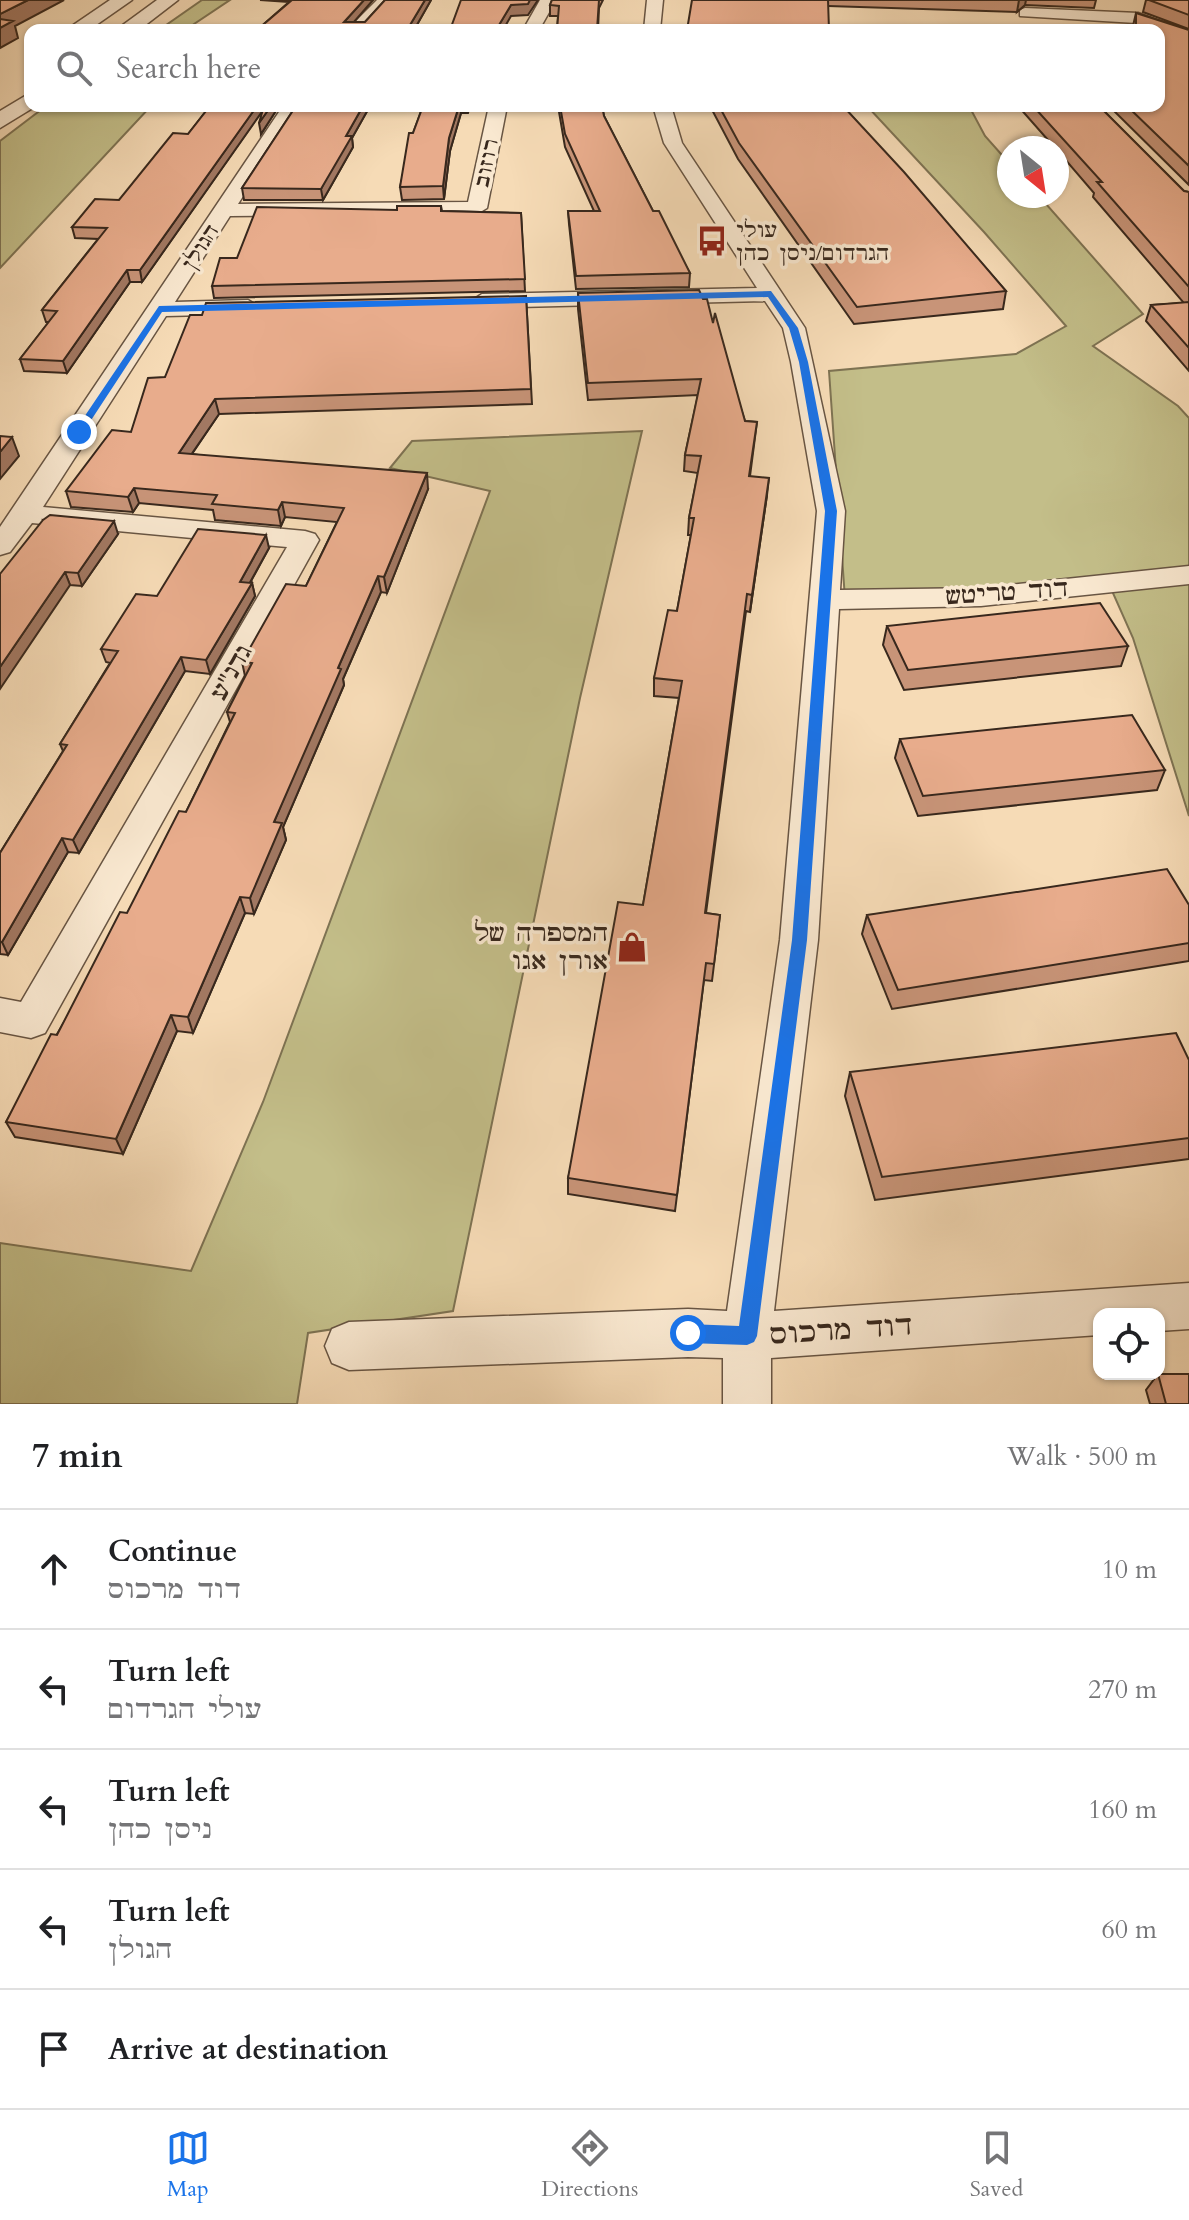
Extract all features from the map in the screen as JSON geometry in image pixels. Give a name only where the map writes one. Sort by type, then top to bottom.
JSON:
[{"type":"street","points":[[85,24],[123,0]]},
{"type":"street","points":[[103,24],[141,0]]},
{"type":"street","points":[[135,24],[169,0]]},
{"type":"street","points":[[361,24],[386,0]]},
{"type":"street","points":[[534,24],[548,0]]},
{"type":"street","points":[[653,24],[655,0]]},
{"type":"street","points":[[1022,7],[1138,18],[1154,24]]},
{"type":"street","points":[[1165,28],[1189,37]]},
{"type":"street","points":[[0,121],[24,104]]},
{"type":"street","name":"הגולן","points":[[0,546],[25,514],[288,112]]},
{"type":"street","name":"רוזוב","points":[[224,210],[477,208],[497,112]]},
{"type":"street","points":[[664,112],[673,143],[794,328],[831,511],[799,940],[747,1336],[747,1404]]},
{"type":"street","points":[[457,302],[771,294]]},
{"type":"street","points":[[159,309],[269,306]]},
{"type":"street","name":"גדנ\"ע","points":[[0,1015],[31,1021],[305,540],[25,514]]},
{"type":"street","name":"דוד טריטש","points":[[824,600],[981,597],[1189,575]]},
{"type":"street","name":"דוד מרכוס","points":[[349,1346],[688,1333],[747,1336],[1189,1306]]},
{"type":"shaded area","points":[[202,0],[230,0],[194,24],[168,24]]},
{"type":"shaded area","points":[[38,112],[145,112],[0,268],[0,141]]},
{"type":"shaded area","points":[[873,112],[972,112],[985,136],[997,150],[997,208],[1050,208],[1143,314],[1093,346],[1178,406],[1189,418],[1189,816],[1133,638],[1109,584],[845,599],[829,371],[1016,354],[1066,326]]},
{"type":"shaded area","points":[[642,431],[580,698],[453,1311],[308,1333],[297,1404],[0,1404],[0,1243],[191,1271],[263,1102],[490,491],[390,468],[412,441]]},
{"type":"building","points":[[0,0],[28,0],[0,14]]},
{"type":"building","points":[[292,0],[364,0],[344,22],[365,22],[385,0],[425,0],[411,24],[264,24]]},
{"type":"building","points":[[461,0],[530,0],[528,4],[511,5],[500,24],[452,24]]},
{"type":"building","points":[[552,0],[599,0],[597,24],[558,24],[559,6],[550,5]]},
{"type":"building","points":[[692,0],[828,0],[829,24],[688,24]]},
{"type":"building","points":[[1149,0],[1189,0],[1189,15]]},
{"type":"building","points":[[1136,13],[1189,30],[1189,166],[1133,112],[1165,112],[1165,24],[1136,24]]},
{"type":"building","points":[[0,19],[13,21],[0,28]]},
{"type":"building","points":[[205,112],[253,112],[140,270],[127,270],[63,361],[20,359],[57,311],[42,310],[107,228],[72,227],[95,199],[119,200],[173,133],[188,134]]},
{"type":"building","points":[[292,112],[360,112],[346,136],[352,136],[321,189],[242,188]]},
{"type":"building","points":[[421,112],[457,112],[449,138],[443,186],[400,187],[409,133],[413,133]]},
{"type":"building","points":[[561,112],[603,112],[653,211],[659,211],[690,273],[576,276],[568,211],[600,211],[565,134]]},
{"type":"building","points":[[722,112],[849,112],[1006,291],[857,307],[739,143]]},
{"type":"building","points":[[1038,112],[1105,112],[1184,191],[1189,192],[1189,287],[1097,182],[1102,182],[1069,146],[1069,136],[1060,136]]},
{"type":"building","points":[[397,206],[441,206],[441,211],[521,213],[525,279],[212,286],[220,258],[237,258],[257,207],[397,210]]},
{"type":"building","points":[[699,290],[703,299],[707,299],[713,323],[715,313],[745,421],[757,422],[749,476],[769,478],[752,595],[747,594],[705,913],[720,915],[714,964],[706,963],[677,1195],[568,1178],[618,902],[643,905],[682,681],[654,678],[668,610],[677,611],[694,518],[689,518],[701,456],[685,455],[701,379],[588,383],[578,293]]},
{"type":"building","points":[[526,296],[531,389],[215,399],[179,453],[427,473],[384,577],[378,576],[338,668],[341,669],[274,822],[282,823],[250,898],[240,897],[188,1017],[171,1015],[116,1139],[6,1122],[51,1034],[57,1035],[120,912],[127,913],[179,811],[186,812],[235,713],[227,712],[252,663],[242,662],[286,584],[306,586],[344,508],[282,502],[278,510],[212,504],[217,495],[134,488],[128,497],[66,491],[112,430],[131,432],[148,378],[165,377],[190,315],[202,315],[206,303]]},
{"type":"building","points":[[1189,302],[1189,348],[1151,305]]},
{"type":"building","points":[[0,436],[12,437],[0,452]]},
{"type":"building","points":[[50,515],[114,521],[78,573],[65,572],[0,667],[0,574]]},
{"type":"building","points":[[198,529],[266,535],[240,582],[252,583],[206,660],[181,657],[73,840],[62,838],[0,942],[0,853],[67,745],[60,744],[118,651],[101,649],[136,594],[157,596]]},
{"type":"building","points":[[1100,603],[1128,646],[908,670],[887,626]]},
{"type":"building","points":[[1132,715],[1165,770],[923,796],[900,739]]},
{"type":"building","points":[[1167,869],[1189,905],[1189,943],[898,990],[867,915]]},
{"type":"building","points":[[1176,1033],[1189,1060],[1189,1138],[882,1177],[850,1072]]},
{"type":"building","points":[[1165,1374],[1189,1374],[1189,1404],[1166,1404],[1160,1380],[1165,1380]]},
{"type":"place","name":"עולי הגרדום/ניסן כהן","points":[[712,241]]},
{"type":"place","name":"המספרה של אורן אגו","points":[[632,947]]},
{"type":"route","points":[[79,432],[159,309],[771,294],[794,328],[831,511],[799,940],[747,1336],[688,1333]]}]
